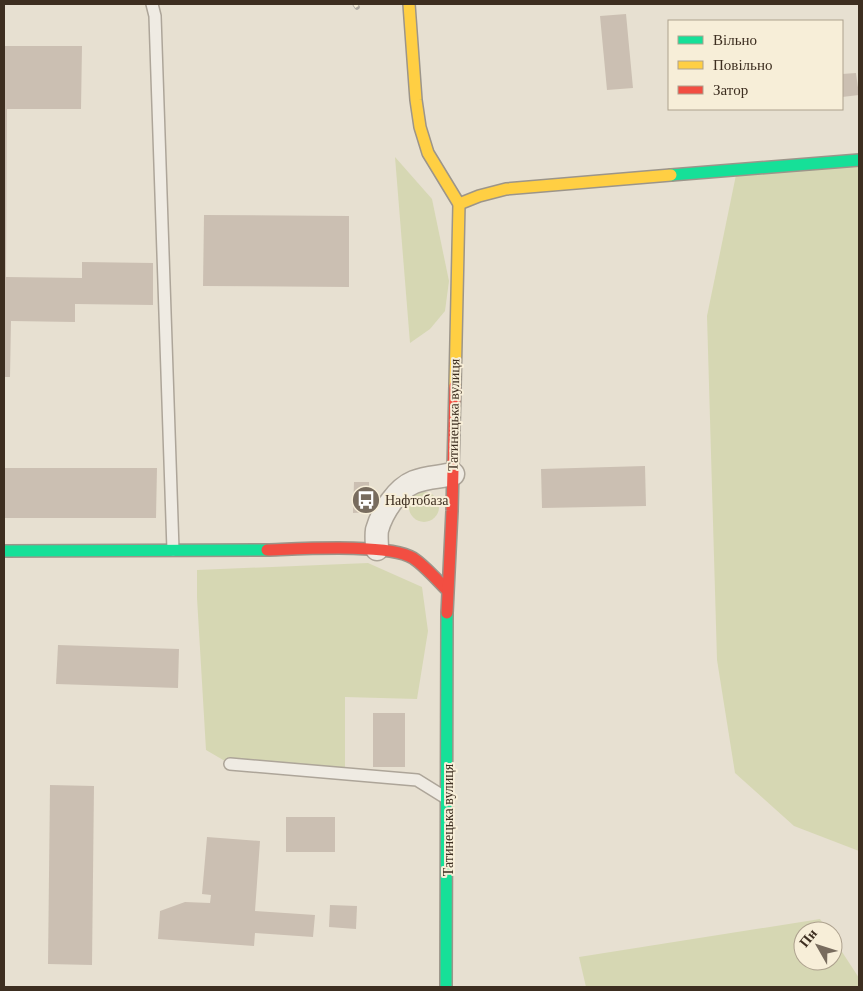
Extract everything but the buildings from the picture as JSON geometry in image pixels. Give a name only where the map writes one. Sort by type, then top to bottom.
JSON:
[{"type":"street","points":[[410,4],[416,100],[420,127],[428,154],[459,204],[479,196],[506,189],[859,160]]},
{"type":"street","name":"Татинецька вулиця","points":[[446,987],[448,798],[447,590],[459,204]]},
{"type":"street","points":[[377,550],[377,530],[392,499],[399,491],[412,482],[421,479],[452,474]]},
{"type":"street","points":[[4,551],[377,550],[400,552],[413,558],[447,590]]},
{"type":"lane","points":[[152,4],[155,26],[173,550]]},
{"type":"lane","points":[[230,764],[417,780],[448,798]]},
{"type":"green space","points":[[395,157],[432,199],[449,281],[445,311],[430,329],[410,343]]},
{"type":"green space","points":[[859,159],[859,851],[794,826],[735,773],[717,660],[707,316],[737,170]]},
{"type":"green space","points":[[424,492],[435,496],[439,507],[435,518],[424,522],[413,518],[409,507],[413,496]]},
{"type":"green space","points":[[368,563],[422,587],[428,631],[417,699],[345,697],[345,775],[230,764],[206,750],[197,570]]},
{"type":"green space","points":[[793,923],[793,971],[843,971],[843,953],[859,978],[859,987],[586,987],[579,957]]},
{"type":"traffic: fast","points":[[671,175],[859,160]]},
{"type":"traffic: fast","points":[[4,551],[267,550]]},
{"type":"traffic: fast","points":[[446,987],[447,613]]},
{"type":"traffic: slow","points":[[409,4],[416,100],[420,127],[428,153],[459,204],[455,386]]},
{"type":"traffic: slow","points":[[459,204],[479,196],[506,189],[671,175]]},
{"type":"traffic: jam","points":[[447,613],[455,386]]},
{"type":"traffic: jam","points":[[267,550],[343,548],[384,550],[401,553],[417,561],[447,590]]},
{"type":"place","name":"Нафтобаза","points":[[366,500]]}]
